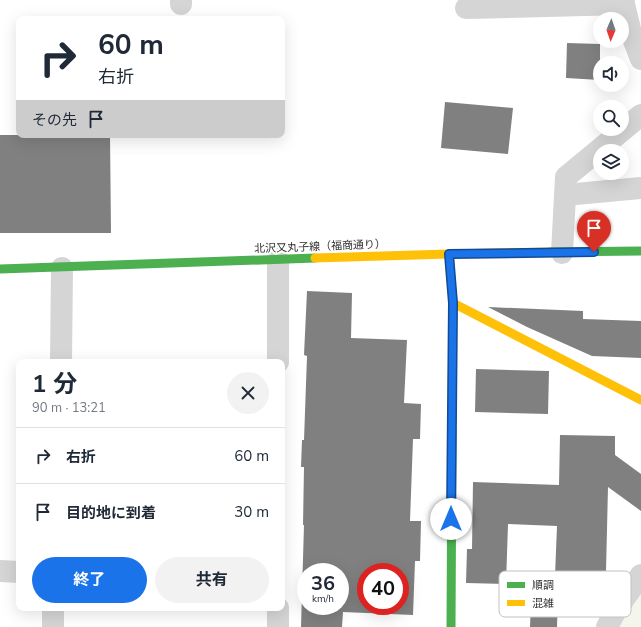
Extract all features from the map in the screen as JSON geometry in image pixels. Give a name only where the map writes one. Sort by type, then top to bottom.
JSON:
[{"type":"street","points":[[466,8],[623,2],[631,33],[641,59]]},
{"type":"street","points":[[562,253],[566,177],[641,115]]},
{"type":"street","points":[[565,195],[641,188]]},
{"type":"street","name":"北沢又丸子線（福商通り）","points":[[0,269],[449,254],[641,251]]},
{"type":"street","points":[[449,254],[453,303],[451,627]]},
{"type":"street","points":[[278,259],[278,359]]},
{"type":"street","points":[[61,359],[62,268]]},
{"type":"street","points":[[453,303],[641,400]]},
{"type":"street","points":[[0,572],[16,572]]},
{"type":"street","points":[[631,589],[641,575]]},
{"type":"street","points":[[53,611],[53,627]]},
{"type":"street","points":[[278,611],[278,627]]},
{"type":"street","points":[[607,627],[612,617]]},
{"type":"shaded area","points":[[641,593],[641,627],[616,627],[623,617],[631,617],[631,607]]},
{"type":"building","points":[[567,43],[593,44],[593,48],[600,48],[600,56],[593,56],[593,80],[566,78]]},
{"type":"building","points":[[445,102],[513,108],[508,154],[441,148]]},
{"type":"building","points":[[0,135],[16,135],[16,138],[110,138],[111,233],[0,233]]},
{"type":"building","points":[[307,291],[352,293],[351,338],[407,340],[404,403],[421,404],[420,439],[413,439],[410,521],[421,521],[420,561],[415,561],[413,615],[409,615],[409,563],[357,563],[357,613],[349,612],[349,563],[303,563],[304,467],[301,467],[302,440],[304,440],[307,356],[304,355]]},
{"type":"building","points":[[488,307],[583,311],[583,319],[641,321],[641,358],[592,356],[527,327]]},
{"type":"building","points":[[476,369],[549,371],[548,414],[475,412]]},
{"type":"building","points":[[560,435],[615,436],[615,455],[641,474],[641,511],[608,487],[606,571],[555,571],[557,526],[508,524],[506,571],[499,571],[499,584],[466,583],[467,549],[472,549],[473,482],[559,485]]},
{"type":"building","points":[[301,615],[343,615],[342,627],[301,627]]},
{"type":"building","points":[[530,617],[557,617],[557,627],[530,627]]},
{"type":"traffic: fast","points":[[550,252],[641,251]]},
{"type":"traffic: fast","points":[[0,269],[315,258]]},
{"type":"traffic: fast","points":[[451,627],[452,431]]},
{"type":"traffic: slow","points":[[315,258],[550,252]]},
{"type":"traffic: slow","points":[[449,254],[453,303],[452,431]]},
{"type":"traffic: slow","points":[[453,303],[641,400]]},
{"type":"route","points":[[451,519],[453,303],[449,254],[594,252]]}]
